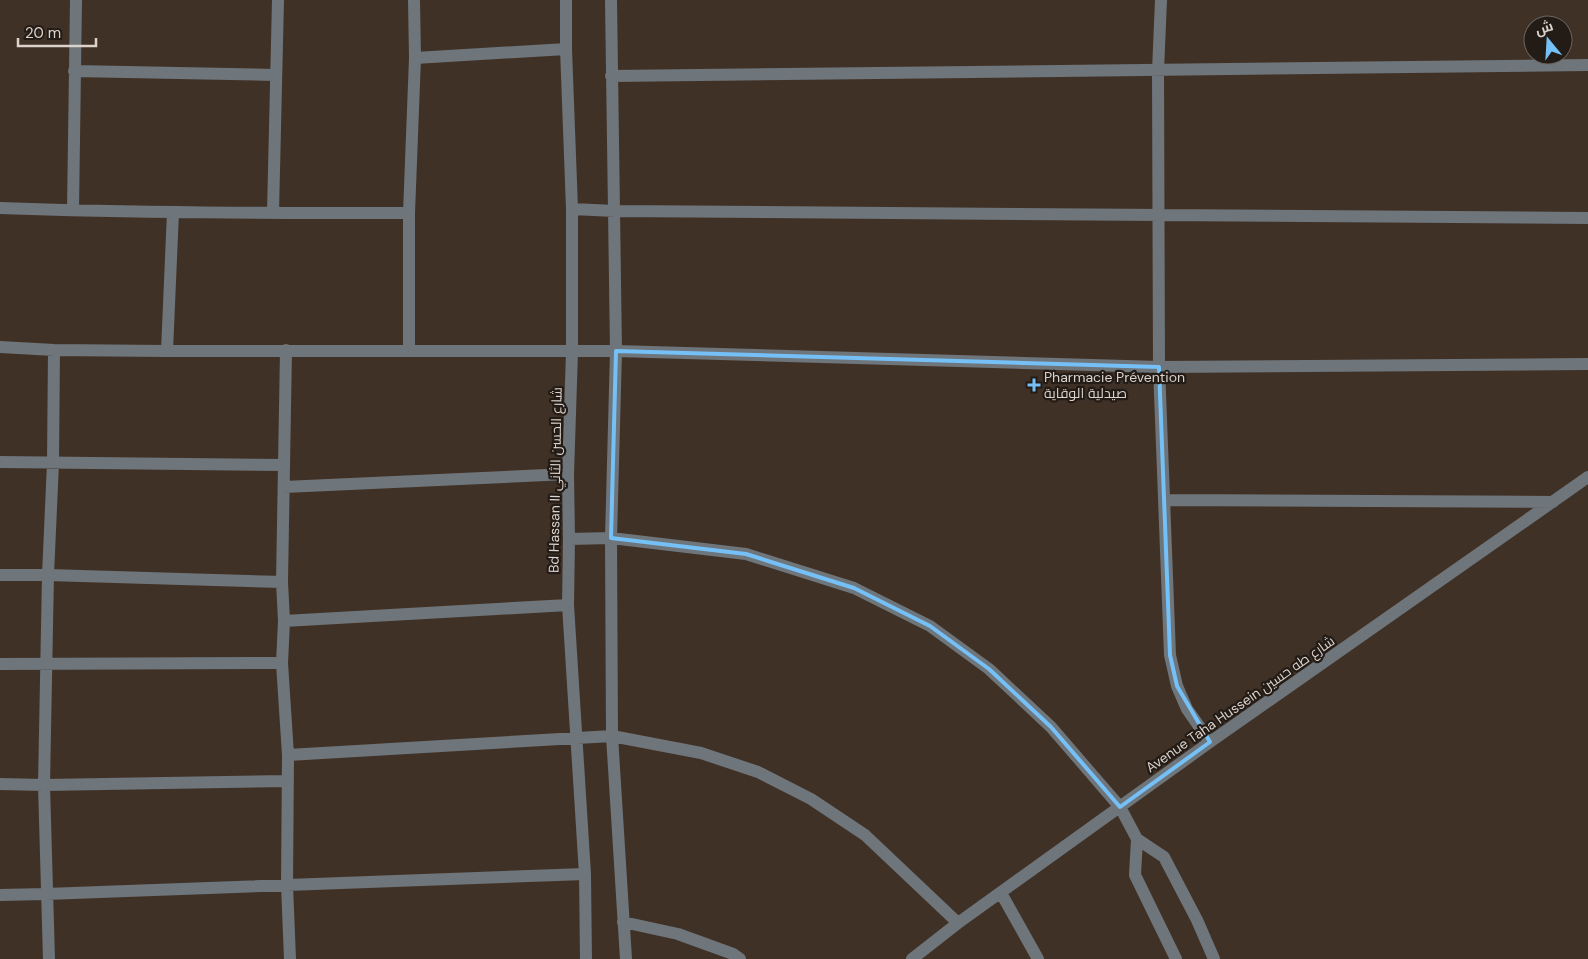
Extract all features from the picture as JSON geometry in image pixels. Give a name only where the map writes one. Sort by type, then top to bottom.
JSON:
[{"type":"street","points":[[73,210],[76,0]]},
{"type":"street","points":[[273,213],[278,0]]},
{"type":"street","points":[[409,350],[409,213],[415,58],[414,0]]},
{"type":"street","name":"Bd Hassan II شارع الحسن الثاني","points":[[566,0],[572,209],[568,605],[585,874],[586,959]]},
{"type":"street","points":[[611,0],[616,351],[610,538],[612,736],[626,959]]},
{"type":"street","points":[[1161,0],[1158,71],[1159,367],[1170,655],[1180,694],[1187,709],[1210,742]]},
{"type":"street","points":[[415,58],[566,49]]},
{"type":"street","points":[[611,76],[1588,65]]},
{"type":"street","points":[[74,71],[275,75]]},
{"type":"street","points":[[0,208],[173,212],[409,213]]},
{"type":"street","points":[[572,209],[615,211],[1588,218]]},
{"type":"street","points":[[166,351],[173,212]]},
{"type":"street","points":[[0,347],[54,350],[166,351],[616,351],[1159,367],[1588,364]]},
{"type":"street","points":[[49,959],[44,785],[48,574],[53,463],[54,350]]},
{"type":"street","points":[[286,350],[283,465],[282,582],[284,621],[282,663],[288,755],[290,959]]},
{"type":"street","points":[[0,462],[283,465]]},
{"type":"street","points":[[284,487],[568,474]]},
{"type":"street","name":"Avenue Taha Hussein شارع طه حسين","points":[[912,959],[958,923],[1210,742],[1588,477]]},
{"type":"street","points":[[1164,500],[1553,502]]},
{"type":"street","points":[[569,539],[610,538],[746,554],[854,588],[930,626],[989,669],[1051,727],[1120,808],[1137,839],[1164,857],[1197,920],[1214,959]]},
{"type":"street","points":[[0,575],[48,574],[282,582]]},
{"type":"street","points":[[284,621],[568,605]]},
{"type":"street","points":[[0,664],[282,663]]},
{"type":"street","points":[[288,755],[612,736],[700,753],[758,772],[811,799],[865,835],[958,923]]},
{"type":"street","points":[[0,784],[288,781]]},
{"type":"street","points":[[1137,839],[1135,875],[1176,959]]},
{"type":"street","points":[[0,894],[46,894],[585,874]]},
{"type":"street","points":[[1001,892],[1038,959]]},
{"type":"street","points":[[623,922],[678,934],[733,954],[740,959]]},
{"type":"highlighted area","points":[[616,351],[1159,367],[1170,655],[1177,686],[1210,742],[1120,807],[1051,727],[989,669],[930,626],[854,588],[746,554],[611,538]]},
{"type":"place","name":"Pharmacie Prévention صيدلية الوقاية","points":[[1034,385]]}]
